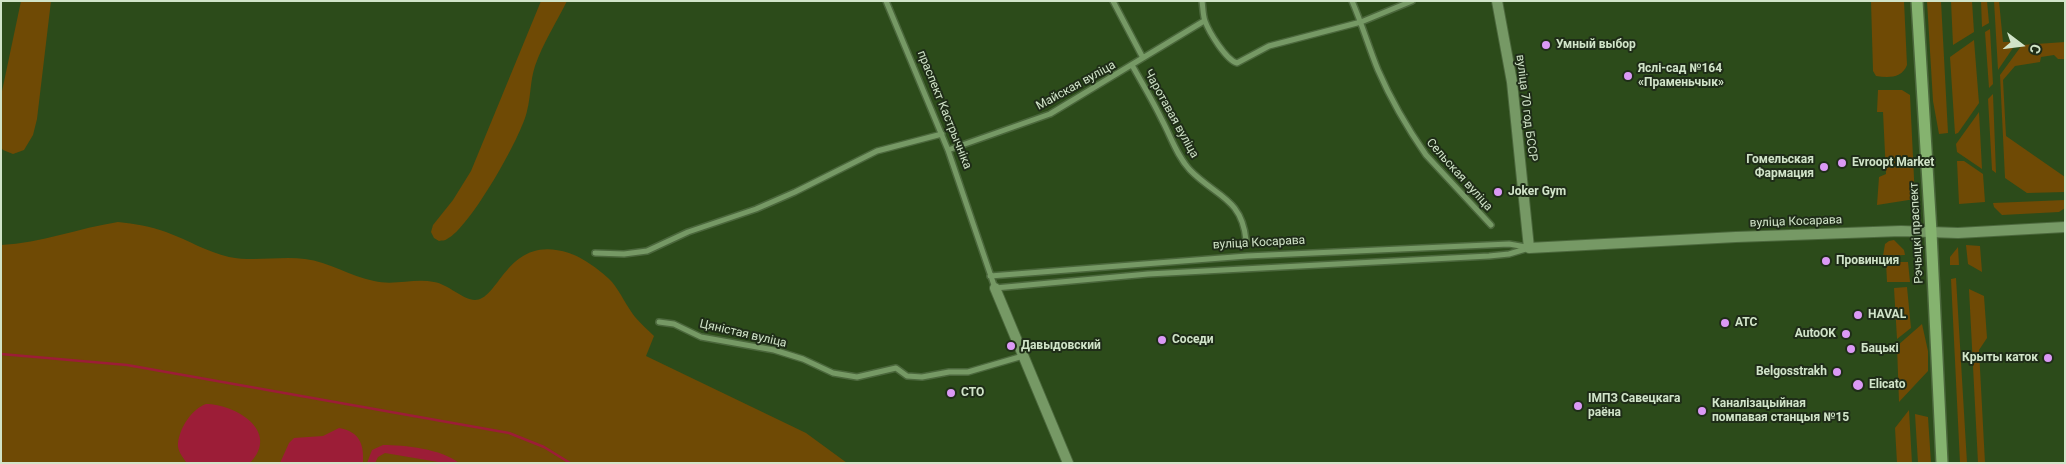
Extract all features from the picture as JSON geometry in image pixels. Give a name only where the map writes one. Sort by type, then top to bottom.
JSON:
[{"type":"main road","name":"вуліца 70 год БССР","points":[[1496,1],[1512,82],[1529,248]]},
{"type":"main road","name":"Рэчыцкі праспект","points":[[1916,1],[1931,232],[1942,463]]},
{"type":"main road","name":"вуліца Косарава","points":[[1529,248],[1717,238],[1901,231],[1958,233],[2065,227]]},
{"type":"main road","points":[[995,288],[1068,463]]},
{"type":"street","name":"праспект Кастрычніка","points":[[886,1],[942,134],[995,288]]},
{"type":"street","name":"Чаротавая вуліца","points":[[1113,1],[1143,58]]},
{"type":"street","points":[[1202,1],[1204,21],[1231,61],[1237,63],[1269,46],[1361,22],[1412,1]]},
{"type":"street","name":"Сельская вуліца","points":[[1352,1],[1382,79],[1417,142],[1426,155],[1491,225]]},
{"type":"street","name":"Майская вуліца","points":[[948,150],[1050,114],[1204,21]]},
{"type":"street","name":"Чаротавая вуліца","points":[[1132,65],[1162,119],[1177,152],[1191,170],[1229,201],[1244,223],[1246,240]]},
{"type":"street","points":[[595,253],[624,254],[647,251],[688,232],[756,209],[795,192],[877,151],[942,134]]},
{"type":"street","name":"вуліца Косарава","points":[[990,276],[1247,256],[1509,244],[1529,248]]},
{"type":"street","name":"вуліца Косарава","points":[[995,288],[1156,274],[1489,256],[1510,254],[1529,248]]},
{"type":"street","name":"Цяністая вуліца","points":[[659,322],[674,324],[701,337],[774,350],[803,359],[833,373],[856,378],[896,368],[907,376],[922,378],[949,372],[968,372],[1023,355]]},
{"type":"shaded area","points":[[21,1],[51,1],[37,119],[33,135],[24,150],[13,154],[3,150],[1,147],[1,96]]},
{"type":"shaded area","points":[[541,1],[567,1],[535,66],[523,123],[505,160],[481,201],[457,232],[446,240],[439,241],[434,238],[431,232],[433,225],[453,200],[471,171]]},
{"type":"shaded area","points":[[1871,1],[1904,1],[1907,65],[1898,75],[1876,76],[1873,71]]},
{"type":"shaded area","points":[[1927,1],[1941,1],[1948,133],[1939,134],[1933,101]]},
{"type":"shaded area","points":[[1951,1],[1972,1],[1974,32],[1953,45]]},
{"type":"shaded area","points":[[1981,1],[1987,1],[1989,23],[1982,27]]},
{"type":"shaded area","points":[[1994,1],[1999,1],[2003,42],[2017,42],[1998,70]]},
{"type":"shaded area","points":[[1990,29],[1993,84],[1989,88],[1985,32]]},
{"type":"shaded area","points":[[1974,40],[1979,103],[1958,133],[1955,134],[1950,57]]},
{"type":"shaded area","points":[[2065,42],[2065,59],[2058,59],[2054,55],[2041,57],[2040,62],[2015,66],[2003,80],[2006,136],[2065,177],[2065,192],[2027,193],[2005,178],[2000,75],[2022,45]]},
{"type":"shaded area","points":[[1878,90],[1902,90],[1910,95],[1915,199],[1877,205],[1879,177],[1886,174],[1883,112],[1877,112]]},
{"type":"shaded area","points":[[1993,94],[1996,173],[1992,170],[1988,99]]},
{"type":"shaded area","points":[[1979,112],[1982,169],[1957,152],[1956,144]]},
{"type":"shaded area","points":[[1957,161],[1964,161],[1983,174],[1985,202],[1959,204]]},
{"type":"shaded area","points":[[2065,200],[2065,208],[2059,212],[2002,215],[1994,207],[1993,203]]},
{"type":"shaded area","points":[[118,222],[142,225],[160,230],[229,257],[305,259],[323,263],[374,281],[389,283],[426,281],[439,283],[475,300],[484,297],[492,290],[508,269],[519,259],[532,252],[548,249],[569,253],[586,261],[608,278],[635,317],[654,336],[646,356],[806,433],[847,463],[1,463],[1,245],[16,244]]},
{"type":"shaded area","points":[[1894,240],[1904,250],[1905,255],[1883,256],[1885,244]]},
{"type":"shaded area","points":[[1966,245],[1980,246],[1982,272],[1968,264]]},
{"type":"shaded area","points":[[1958,247],[1959,265],[1950,265],[1950,257]]},
{"type":"shaded area","points":[[1886,262],[1908,262],[1910,282],[1887,282]]},
{"type":"shaded area","points":[[1956,278],[1967,463],[1960,463],[1951,279]]},
{"type":"shaded area","points":[[1907,287],[1911,328],[1897,339],[1894,288]]},
{"type":"shaded area","points":[[1969,289],[1984,296],[1987,338],[1979,350],[1985,463],[1978,463]]},
{"type":"shaded area","points":[[1922,324],[1928,351],[1928,371],[1899,402],[1897,346]]},
{"type":"shaded area","points":[[206,404],[217,405],[241,414],[257,430],[260,440],[258,451],[250,463],[186,462],[178,448],[181,431],[187,419],[201,406]]},
{"type":"shaded area","points":[[1909,410],[1912,463],[1897,463],[1895,428]]},
{"type":"shaded area","points":[[1915,414],[1928,417],[1931,463],[1918,463]]},
{"type":"shaded area","points":[[339,428],[352,432],[359,440],[363,450],[363,463],[280,463],[289,443],[294,438],[323,436]]},
{"type":"shaded area","points":[[383,445],[433,451],[452,458],[459,463],[444,463],[385,453],[378,457],[375,463],[367,463],[372,450]]},
{"type":"waterway","points":[[1,354],[127,365],[509,433],[544,447],[570,463]]},
{"type":"place","name":"Умный выбор","points":[[1546,45]]},
{"type":"place","name":"Яслі-сад №164 «Праменьчык»","points":[[1628,76]]},
{"type":"place","name":"Evroopt Market","points":[[1842,163]]},
{"type":"place","name":"Гомельская Фармация","points":[[1824,167]]},
{"type":"place","name":"Joker Gym","points":[[1498,192]]},
{"type":"place","name":"Провинция","points":[[1826,261]]},
{"type":"place","name":"HAVAL","points":[[1858,315]]},
{"type":"place","name":"АТС","points":[[1725,323]]},
{"type":"place","name":"AutoOK","points":[[1846,334]]},
{"type":"place","name":"Соседи","points":[[1162,340]]},
{"type":"place","name":"Давыдовский","points":[[1011,346]]},
{"type":"place","name":"Бацькі","points":[[1851,349]]},
{"type":"place","name":"Крыты каток","points":[[2048,358]]},
{"type":"place","name":"Belgosstrakh","points":[[1837,372]]},
{"type":"place","name":"Elicato","points":[[1858,385]]},
{"type":"place","name":"СТО","points":[[951,393]]},
{"type":"place","name":"ІМПЗ Савецкага раёна","points":[[1578,406]]},
{"type":"place","name":"Каналізацыйная помпавая станцыя №15","points":[[1702,411]]}]
